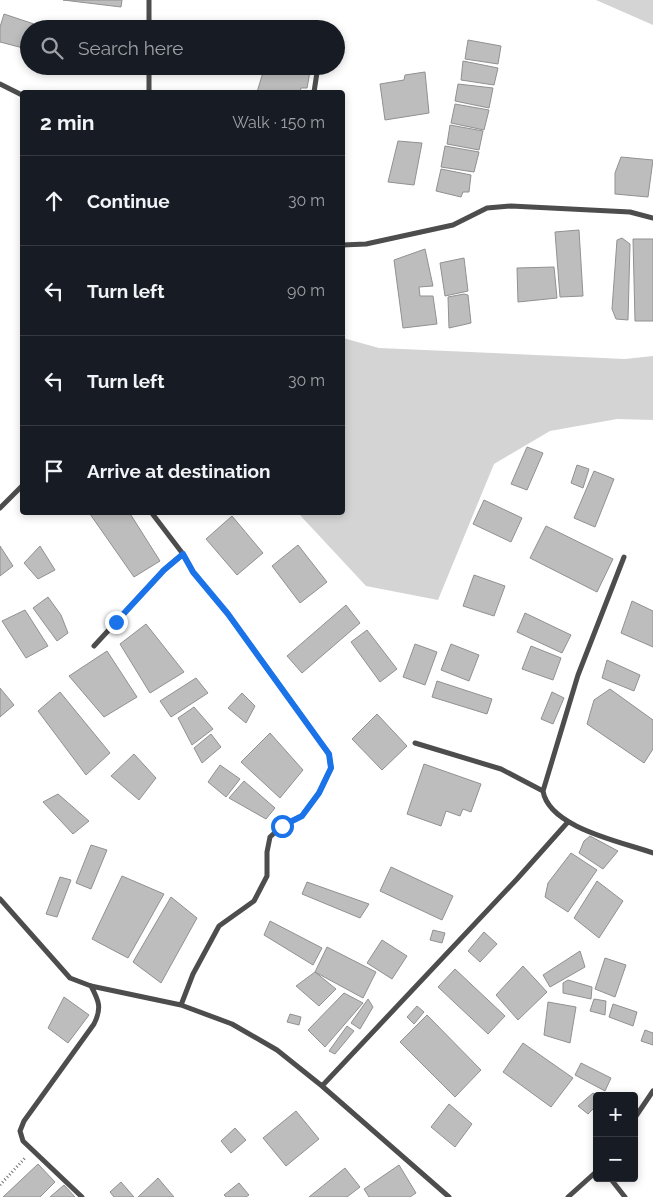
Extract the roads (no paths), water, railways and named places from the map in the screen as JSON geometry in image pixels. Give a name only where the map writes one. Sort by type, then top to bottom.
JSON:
[{"type":"street","points":[[149,0],[149,20]]},
{"type":"street","points":[[149,75],[149,90]]},
{"type":"street","points":[[314,90],[317,75]]},
{"type":"street","points":[[0,84],[20,94]]},
{"type":"street","points":[[345,245],[366,244],[435,230],[453,225],[487,208],[511,206],[630,212],[653,218]]},
{"type":"street","points":[[0,508],[20,488]]},
{"type":"street","points":[[153,515],[183,554],[193,572],[228,614],[329,754],[331,768],[319,793],[302,816],[282,826],[270,837],[267,852],[267,876],[259,892],[254,901],[219,926],[194,974],[181,1005]]},
{"type":"street","points":[[94,646],[164,570],[183,554]]},
{"type":"street","points":[[624,557],[578,675],[543,791],[544,799],[567,823],[653,853]]},
{"type":"street","points":[[415,743],[501,769],[543,791]]},
{"type":"street","points":[[322,1086],[517,879],[567,823]]},
{"type":"street","points":[[0,899],[70,978],[91,986],[181,1005],[232,1024],[277,1050],[322,1086],[449,1197]]},
{"type":"street","points":[[82,1197],[23,1141],[20,1131],[100,1012],[99,1000],[91,986]]},
{"type":"street","points":[[638,1113],[653,1091]]},
{"type":"street","points":[[568,1197],[593,1175]]},
{"type":"street","points":[[613,1182],[625,1197]]}]
